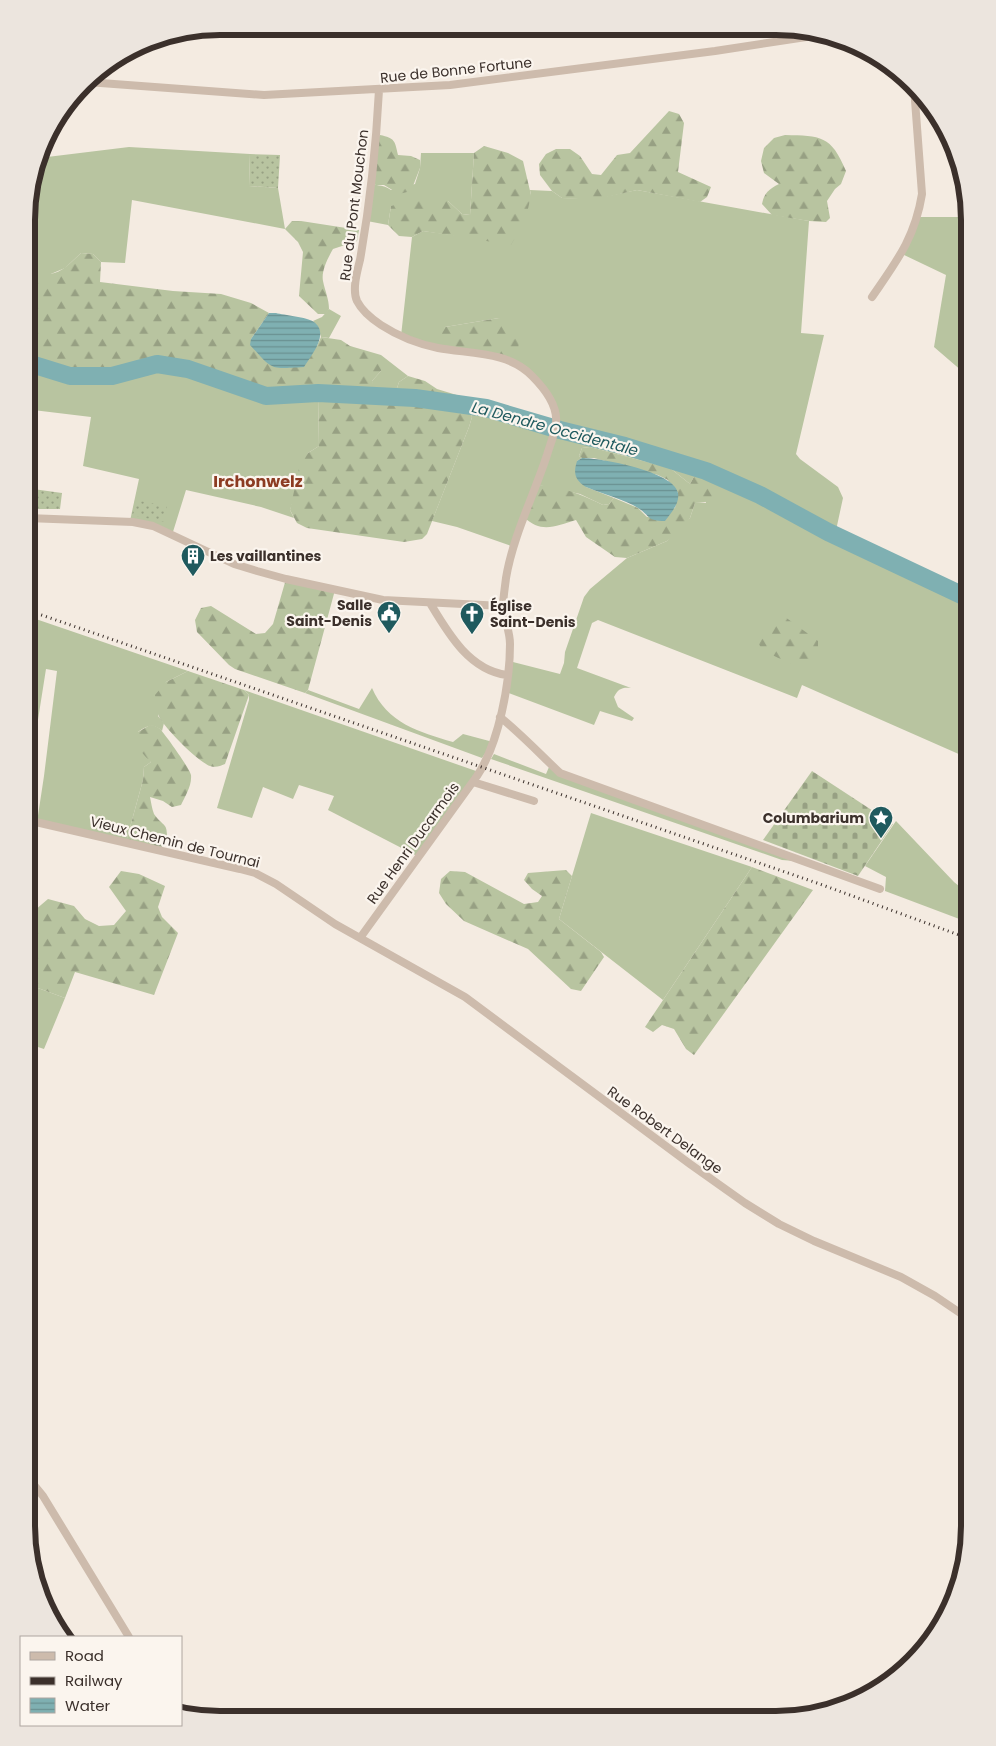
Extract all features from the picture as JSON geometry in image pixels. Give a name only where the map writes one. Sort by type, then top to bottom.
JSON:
[{"type":"street","name":"Rue de Bonne Fortune","points":[[96,83],[264,95],[379,90],[450,85],[715,51],[803,38]]},
{"type":"street","name":"Rue du Pont Mouchon","points":[[379,90],[375,158],[367,221],[357,272],[356,296],[358,302],[363,310],[378,323],[406,338],[440,348],[483,353],[515,363],[532,375],[552,402],[556,422],[553,435],[514,547],[506,577],[503,606],[510,641],[507,675]]},
{"type":"street","points":[[872,297],[902,254],[914,228],[920,206],[922,194],[915,98]]},
{"type":"street","points":[[35,518],[133,522],[153,526],[234,564],[286,579],[383,600],[503,606]]},
{"type":"street","points":[[430,603],[452,638],[465,653],[494,672],[507,675]]},
{"type":"street","name":"Rue Henri Ducarmois","points":[[360,938],[473,782],[485,762],[492,748],[505,698],[507,675]]},
{"type":"street","points":[[500,717],[560,773],[880,888]]},
{"type":"street","points":[[473,782],[534,801]]},
{"type":"street","name":"Vieux Chemin de Tournai","points":[[35,822],[255,873],[276,884],[335,924],[360,938]]},
{"type":"street","name":"Rue Robert Delange","points":[[360,938],[465,996],[744,1203],[778,1224],[814,1241],[901,1277],[961,1313]]},
{"type":"street","points":[[35,1486],[43,1496],[128,1636]]},
{"type":"green space","points":[[669,111],[679,114],[684,123],[678,172],[711,187],[707,197],[700,202],[637,190],[594,200],[562,198],[552,191],[540,175],[539,164],[546,154],[556,149],[570,149],[580,156],[592,174],[601,175],[617,155],[630,153]]},
{"type":"green space","points":[[380,135],[389,137],[394,141],[398,155],[411,156],[420,160],[420,168],[411,191],[399,194],[384,185],[372,183],[377,138]]},
{"type":"green space","points":[[785,135],[816,137],[823,140],[830,144],[841,159],[846,171],[841,184],[827,201],[830,218],[826,222],[772,215],[762,204],[768,192],[779,184],[764,173],[761,161],[764,148],[774,138]]},
{"type":"green space","points":[[484,146],[508,153],[523,161],[531,195],[526,218],[511,245],[423,231],[412,237],[399,236],[388,225],[391,206],[413,199],[448,201],[462,214],[470,215],[474,153]]},
{"type":"green space","points":[[129,147],[250,154],[249,186],[278,188],[285,229],[132,200],[125,263],[101,262],[93,254],[81,253],[65,268],[46,276],[35,274],[35,208],[41,172],[46,157]]},
{"type":"green space","points":[[421,153],[474,153],[470,215],[462,214],[448,201],[391,206],[388,225],[367,221],[372,183],[391,190],[415,184],[420,168]]},
{"type":"green space","points":[[250,154],[280,155],[278,188],[249,186]]},
{"type":"green space","points":[[530,190],[552,191],[562,198],[594,199],[637,190],[809,221],[801,333],[824,335],[796,454],[838,487],[843,498],[835,535],[961,595],[961,755],[802,685],[797,698],[598,620],[592,623],[577,668],[631,688],[621,689],[614,697],[618,707],[634,718],[632,721],[600,711],[594,725],[506,692],[509,661],[560,674],[565,652],[584,597],[590,589],[627,558],[667,541],[690,518],[695,503],[706,503],[696,473],[690,484],[670,468],[590,447],[582,448],[579,456],[582,458],[577,461],[586,487],[614,498],[609,504],[603,505],[580,494],[539,485],[514,547],[457,527],[432,521],[469,427],[472,417],[467,405],[486,408],[554,429],[556,422],[545,391],[511,361],[499,318],[445,327],[440,348],[401,336],[412,237],[423,231],[460,236],[531,195]]},
{"type":"green space","points":[[917,217],[961,217],[961,370],[934,347],[946,275],[902,254]]},
{"type":"green space","points":[[292,221],[359,230],[357,241],[333,249],[325,265],[323,277],[329,309],[326,314],[318,314],[299,296],[303,252],[298,242],[285,229]]},
{"type":"green space","points":[[81,253],[93,254],[101,262],[100,282],[173,291],[221,294],[251,303],[269,313],[251,339],[317,346],[321,337],[341,340],[350,346],[381,355],[381,371],[372,381],[375,390],[373,396],[394,397],[399,382],[408,376],[425,381],[437,389],[460,396],[467,405],[472,417],[427,534],[422,539],[404,542],[307,528],[297,523],[290,510],[299,468],[308,453],[319,446],[318,394],[266,396],[188,369],[157,364],[112,376],[70,376],[35,365],[35,274],[52,274],[68,265]]},
{"type":"green space","points":[[329,309],[341,316],[329,338],[321,337],[318,327],[313,321],[322,317]]},
{"type":"green space","points":[[499,318],[512,324],[518,330],[518,353],[511,361],[440,348],[439,338],[445,327]]},
{"type":"green space","points":[[381,355],[408,376],[399,382],[394,397],[373,396],[372,381],[381,371]]},
{"type":"green space","points":[[157,364],[188,369],[266,396],[318,393],[319,446],[308,453],[290,510],[294,518],[261,507],[186,490],[172,535],[130,521],[139,479],[83,466],[91,417],[35,410],[39,367],[70,376],[112,376]]},
{"type":"green space","points":[[590,447],[670,468],[690,484],[696,473],[706,471],[719,477],[722,486],[718,494],[712,499],[695,503],[690,518],[682,530],[667,541],[627,558],[615,557],[586,537],[576,520],[555,526],[543,527],[530,522],[524,517],[539,485],[564,489],[603,505],[609,504],[614,498],[638,508],[647,517],[675,508],[678,493],[668,480],[658,475],[594,458],[582,458],[579,456],[582,448]]},
{"type":"green space","points":[[35,489],[62,493],[60,509],[35,509]]},
{"type":"green space","points":[[135,500],[167,506],[164,522],[132,515]]},
{"type":"green space","points":[[286,579],[335,590],[308,690],[305,693],[235,669],[197,632],[195,620],[201,608],[211,606],[256,634],[265,633],[273,624]]},
{"type":"green space","points":[[781,614],[818,641],[818,656],[807,672],[762,650],[759,644],[773,616]]},
{"type":"green space","points":[[35,619],[188,671],[166,682],[158,716],[164,723],[162,731],[150,726],[138,732],[151,762],[144,767],[143,780],[126,842],[37,822],[57,671],[46,669],[35,739]]},
{"type":"green space","points":[[188,671],[244,690],[249,695],[225,764],[220,766],[210,766],[197,758],[173,735],[158,714],[155,695],[166,682]]},
{"type":"green space","points":[[372,688],[386,710],[395,718],[416,730],[453,742],[463,734],[493,742],[482,758],[305,693],[308,690],[359,709]]},
{"type":"green space","points":[[244,690],[476,771],[473,782],[419,857],[328,810],[334,796],[299,785],[293,799],[263,787],[252,818],[217,808],[249,700],[249,695]]},
{"type":"green space","points":[[150,725],[156,726],[163,732],[191,775],[189,787],[181,805],[172,807],[163,801],[150,797],[154,814],[165,826],[167,832],[166,843],[158,850],[126,842],[143,780],[144,767],[151,762],[141,752],[137,741],[138,732]]},
{"type":"green space","points":[[494,754],[546,774],[549,767],[807,862],[782,860],[491,759]]},
{"type":"green space","points":[[812,771],[893,824],[858,876],[763,840]]},
{"type":"green space","points":[[591,813],[752,867],[663,1000],[559,919]]},
{"type":"green space","points":[[896,821],[961,888],[961,920],[885,891],[886,877],[865,866]]},
{"type":"green space","points":[[752,867],[813,890],[694,1055],[686,1049],[674,1029],[662,1025],[653,1032],[645,1027]]},
{"type":"green space","points":[[566,870],[572,876],[559,919],[601,952],[604,957],[581,991],[571,989],[528,949],[464,921],[446,904],[439,893],[441,879],[450,871],[465,872],[524,904],[538,902],[542,896],[524,880],[528,873]]},
{"type":"green space","points":[[121,871],[139,874],[165,886],[158,907],[162,917],[178,933],[154,995],[75,972],[65,998],[35,987],[35,910],[48,899],[74,906],[85,919],[99,926],[114,925],[126,911],[109,887]]},
{"type":"green space","points":[[35,987],[65,998],[44,1049],[35,1046]]},
{"type":"water","points":[[269,313],[306,319],[314,322],[318,327],[320,338],[318,344],[304,367],[278,368],[268,364],[250,345],[251,339]]},
{"type":"water","points":[[582,458],[619,463],[651,472],[673,485],[678,493],[678,500],[665,521],[649,518],[633,505],[586,487],[579,482],[575,470],[577,461]]},
{"type":"waterway","name":"La Dendre Occidentale","points":[[35,365],[70,376],[112,376],[157,364],[188,369],[266,396],[318,393],[415,398],[486,408],[560,430],[625,446],[706,471],[760,495],[828,532],[961,595]]},
{"type":"railway","points":[[35,613],[817,883],[961,936]]},
{"type":"place","name":"Les vaillantines","points":[[193,577]]},
{"type":"place","name":"Salle Saint-Denis","points":[[389,634]]},
{"type":"place","name":"Église Saint-Denis","points":[[472,635]]},
{"type":"place","name":"Columbarium","points":[[881,839]]},
{"type":"district","name":"Irchonwelz","points":[[258,481]]}]
